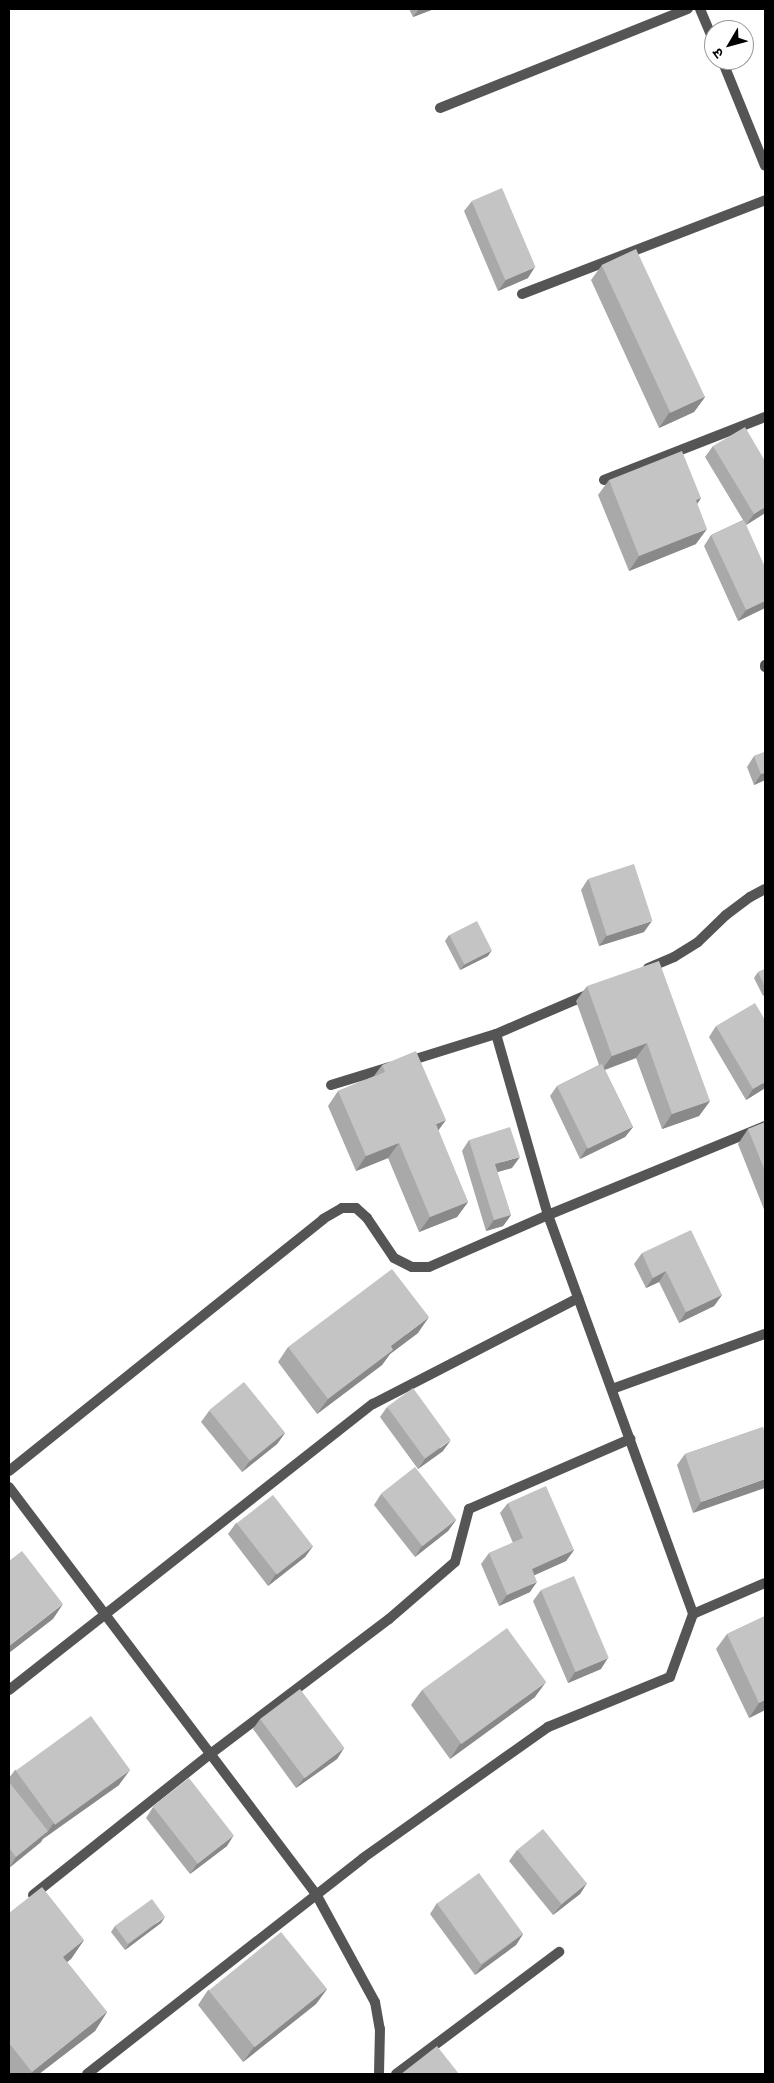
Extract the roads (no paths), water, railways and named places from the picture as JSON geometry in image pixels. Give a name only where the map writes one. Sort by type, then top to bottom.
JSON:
[{"type":"street","points":[[440,108],[688,9]]},
{"type":"street","points":[[726,70],[765,166]]},
{"type":"street","points":[[522,294],[765,200]]},
{"type":"street","points":[[604,480],[765,417]]},
{"type":"street","points":[[638,973],[674,957],[698,942],[732,911],[765,889]]},
{"type":"street","points":[[331,1085],[496,1034],[603,988]]},
{"type":"street","points":[[87,2074],[363,1858],[548,1727],[670,1677],[694,1614],[548,1215],[496,1034]]},
{"type":"street","points":[[9,1471],[323,1219],[342,1208],[356,1208],[366,1218],[394,1258],[412,1267],[429,1267],[548,1215],[765,1126]]},
{"type":"street","points":[[9,1690],[373,1404],[578,1298]]},
{"type":"street","points":[[612,1389],[765,1334]]},
{"type":"street","points":[[24,1902],[209,1755],[389,1619],[455,1562],[469,1510],[630,1439]]},
{"type":"street","points":[[9,1487],[209,1755],[316,1894],[375,2002],[380,2029],[380,2074]]},
{"type":"street","points":[[694,1614],[765,1584]]},
{"type":"street","points":[[396,2074],[559,1952]]}]
